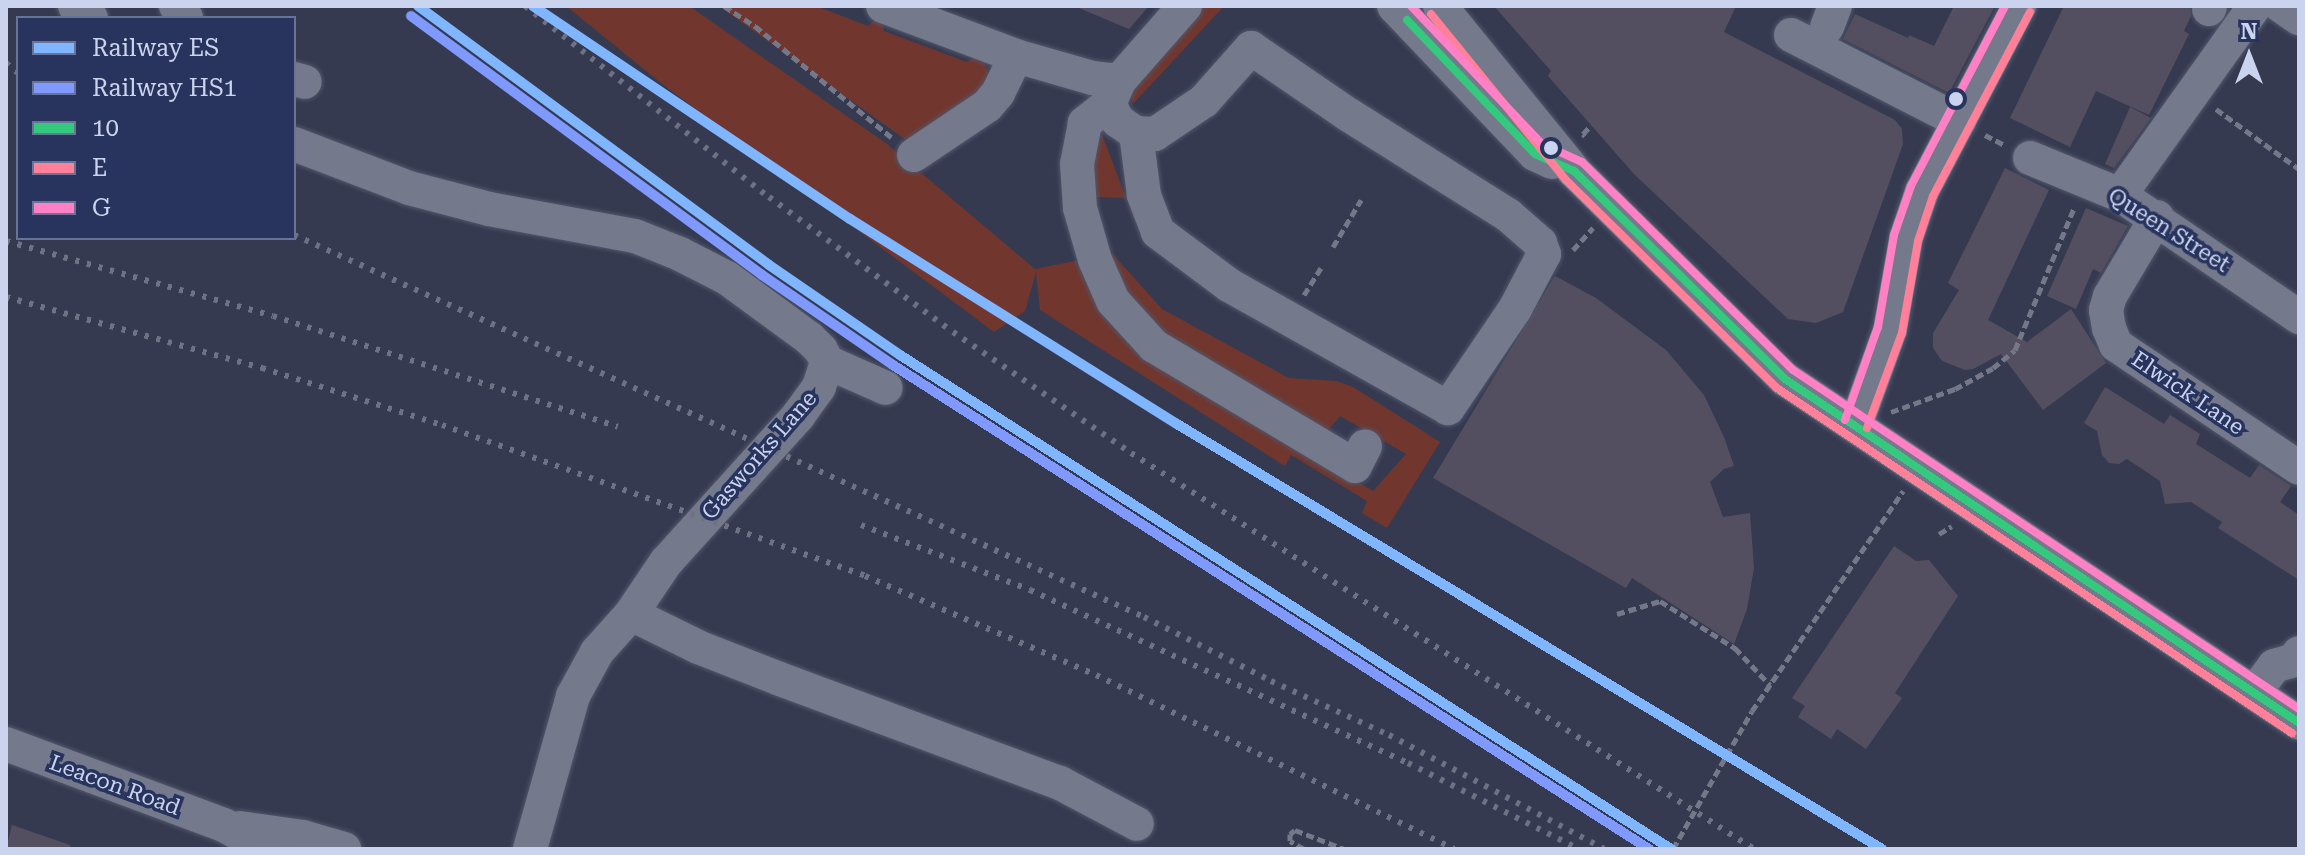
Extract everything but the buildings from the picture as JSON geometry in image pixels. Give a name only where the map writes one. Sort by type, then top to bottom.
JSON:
[{"type":"street","points":[[883,6],[1016,56],[1092,78],[1114,92],[1118,121],[1136,133],[1155,134],[1204,101],[1251,48],[1349,115],[1508,215],[1540,243],[1544,254],[1508,321],[1448,408],[1229,285],[1158,232],[1142,185],[1136,133]]},
{"type":"street","points":[[1185,6],[1085,123],[1077,164],[1080,208],[1095,260],[1113,301],[1154,346],[1355,466],[1365,446]]},
{"type":"street","points":[[1394,6],[1535,154],[1574,171]]},
{"type":"street","points":[[1440,6],[1550,137],[1574,171],[1785,379],[2299,723]]},
{"type":"street","points":[[1856,424],[1890,330],[1906,238],[1922,191],[2019,6]]},
{"type":"street","points":[[2120,195],[2255,6]]},
{"type":"street","points":[[2281,6],[2299,18]]},
{"type":"street","points":[[1791,35],[1959,121]]},
{"type":"street","points":[[914,155],[987,106],[998,93],[1016,56]]},
{"type":"street","points":[[296,145],[409,188],[489,209],[635,236],[680,254],[727,278],[774,312],[809,338],[827,362],[886,388]]},
{"type":"street","name":"Queen Street","points":[[2030,158],[2120,195],[2157,217],[2299,317]]},
{"type":"street","name":"Elwick Lane","points":[[2157,217],[2110,296],[2107,319],[2116,345],[2299,468]]},
{"type":"street","name":"Gasworks Lane","points":[[530,849],[573,696],[597,652],[631,614],[666,562],[799,415],[825,375],[827,362]]},
{"type":"street","points":[[631,614],[698,647],[1060,783],[1137,824]]},
{"type":"street","points":[[2254,693],[2274,666],[2295,660],[2299,653]]},
{"type":"street","name":"Leacon Road","points":[[6,744],[220,837],[266,849]]},
{"type":"street","name":"Leacon Road","points":[[220,837],[303,837],[344,849]]},
{"type":"path","points":[[724,6],[755,26],[914,155]]},
{"type":"path","points":[[2208,104],[2299,169]]},
{"type":"path","points":[[1959,121],[2030,158]]},
{"type":"path","points":[[1856,424],[1955,389],[1993,368],[2015,350],[2085,181]]},
{"type":"path","points":[[1333,247],[1361,200]]},
{"type":"path","points":[[1572,251],[1584,239]]},
{"type":"path","points":[[1673,849],[1752,711],[1920,467]]},
{"type":"path","points":[[1617,614],[1660,601],[1735,648],[1770,685]]},
{"type":"path","points":[[1304,849],[1290,841],[1290,834],[1295,830],[1344,849]]},
{"type":"shaded area","points":[[566,6],[689,6],[887,144],[1035,269],[1080,260],[1105,313],[1137,347],[1373,491],[1406,454],[1340,416],[1326,432],[1310,432],[1154,334],[1113,289],[1096,254],[1082,202],[1084,156],[1092,127],[1103,137],[1126,198],[1094,197],[1109,250],[1162,309],[1289,378],[1336,381],[1353,387],[1440,442],[1387,528],[1362,513],[1367,501],[1291,455],[1285,466],[1040,310],[1036,272],[1025,311],[994,332],[666,87]]},
{"type":"shaded area","points":[[719,6],[816,6],[868,26],[875,20],[882,22],[884,31],[967,62],[975,57],[983,59],[989,73],[986,88],[913,140],[906,140]]},
{"type":"shaded area","points":[[1200,6],[1224,6],[1133,104],[1127,88]]},
{"type":"railway","points":[[525,6],[769,197],[953,332],[1131,453],[1754,849]]},
{"type":"railway","points":[[6,63],[16,71]]},
{"type":"railway","points":[[296,236],[1144,617],[1271,681],[1389,735],[1604,849]]},
{"type":"railway","points":[[6,241],[273,316],[618,427]]},
{"type":"railway","points":[[6,297],[262,368],[442,425],[865,576],[1096,675],[1454,849]]},
{"type":"railway","points":[[861,525],[1030,590],[1408,763],[1579,849]]},
{"type":"rail line","name":"ES","points":[[418,6],[769,265],[900,355],[1671,849]]},
{"type":"rail line","name":"ES","points":[[533,6],[850,219],[1177,424],[1882,849]]},
{"type":"rail line","name":"HS1","points":[[411,16],[762,275],[893,365],[1649,849]]},
{"type":"transit line","name":"G","points":[[1411,6],[1542,144],[1582,162],[1793,370],[2299,709]]},
{"type":"transit line","name":"G","points":[[1845,420],[1878,327],[1894,235],[1911,186],[2005,6]]},
{"type":"transit line","name":"E","points":[[1867,428],[1902,333],[1918,241],[1933,196],[2030,12]]},
{"type":"transit line","name":"E","points":[[1431,14],[1566,180],[1777,388],[2292,733]]},
{"type":"transit line","name":"10","points":[[1407,20],[1535,154],[1574,171],[1785,379],[2299,723]]}]
